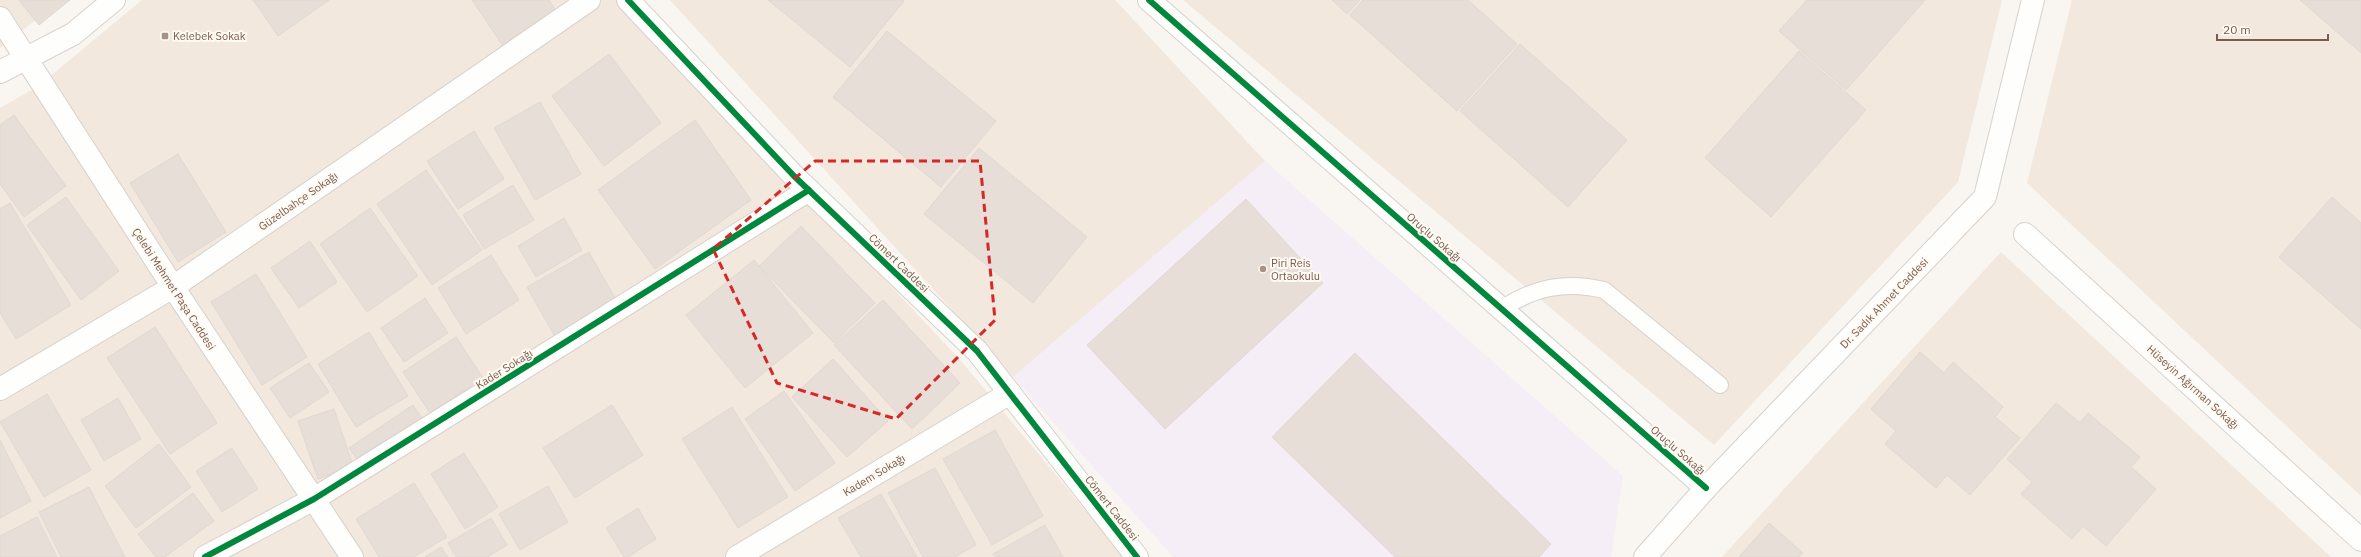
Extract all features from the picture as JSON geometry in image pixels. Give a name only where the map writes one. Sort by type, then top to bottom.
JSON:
[{"type":"street","points":[[0,72],[26,57],[73,34],[114,0]]},
{"type":"street","name":"Güzelbahçe Sokağı","points":[[0,389],[173,287],[589,0]]},
{"type":"street","name":"Cömert Caddesi","points":[[628,0],[809,190],[977,351],[1137,557]]},
{"type":"street","name":"Oruçlu Sokağı","points":[[1149,0],[1706,488]]},
{"type":"street","name":"Dr. Sadık Ahmet Caddesi","points":[[1645,557],[1706,488],[1985,197],[2033,0]]},
{"type":"street","name":"Çelebi Mehmet Paşa Caddesi","points":[[0,18],[173,287],[352,557]]},
{"type":"street","name":"Kader Sokağı","points":[[204,557],[314,499],[809,190]]},
{"type":"street","name":"Hüseyin Ağırman Sokağı","points":[[2025,234],[2361,540]]},
{"type":"street","name":"Kadem Sokağı","points":[[737,557],[1010,393]]},
{"type":"lane","points":[[1502,309],[1522,296],[1552,287],[1587,286],[1604,290],[1720,385]]},
{"type":"highlighted area","points":[[815,161],[980,161],[995,320],[896,419],[777,383],[713,249]]},
{"type":"shaded area","points":[[0,0],[61,0],[0,48]]},
{"type":"shaded area","points":[[142,0],[623,0],[962,362],[1124,557],[0,557],[0,108],[37,87]]},
{"type":"shaded area","points":[[670,0],[1115,0],[1265,161],[1013,377]]},
{"type":"shaded area","points":[[1183,0],[2002,0],[1958,182],[1714,445]]},
{"type":"shaded area","points":[[2072,0],[2361,0],[2361,496],[2027,183]]},
{"type":"shaded area","name":"Piri Reis Ortaokulu","points":[[1265,161],[1623,476],[1611,557],[1173,557],[1013,377]]},
{"type":"shaded area","points":[[2001,252],[2331,557],[1722,557]]},
{"type":"building","points":[[19,0],[70,0],[39,25]]},
{"type":"building","points":[[253,0],[329,0],[278,36]]},
{"type":"building","points":[[472,0],[549,0],[558,14],[505,49]]},
{"type":"building","points":[[768,0],[903,0],[904,1],[850,67]]},
{"type":"building","points":[[1332,0],[1360,0],[1347,14]]},
{"type":"building","points":[[1363,0],[1468,0],[1517,44],[1457,111],[1350,15]]},
{"type":"building","points":[[1807,0],[1925,0],[1846,90],[1779,31]]},
{"type":"building","points":[[2300,0],[2361,0],[2361,53]]},
{"type":"building","points":[[887,31],[996,121],[941,187],[833,97]]},
{"type":"building","points":[[1520,44],[1627,140],[1568,207],[1460,111]]},
{"type":"building","points":[[1799,51],[1866,110],[1771,217],[1705,158]]},
{"type":"building","points":[[609,54],[661,123],[604,166],[552,96]]},
{"type":"building","points":[[540,102],[581,174],[535,200],[494,128]]},
{"type":"building","points":[[14,115],[66,186],[24,217],[0,184],[0,125]]},
{"type":"building","points":[[695,120],[751,200],[655,269],[598,190]]},
{"type":"building","points":[[474,131],[504,179],[458,209],[427,161]]},
{"type":"building","points":[[979,148],[1087,237],[1033,303],[924,214]]},
{"type":"building","points":[[178,154],[226,232],[178,262],[130,183]]},
{"type":"building","points":[[426,170],[482,250],[432,285],[377,204]]},
{"type":"building","points":[[513,185],[534,220],[484,249],[463,215]]},
{"type":"building","points":[[66,197],[119,271],[81,300],[27,225]]},
{"type":"building","points":[[2332,197],[2361,223],[2361,329],[2279,257]]},
{"type":"building","points":[[1246,199],[1323,283],[1165,429],[1087,345]]},
{"type":"building","points":[[10,203],[71,305],[16,339],[0,313],[0,209]]},
{"type":"building","points":[[370,208],[418,276],[367,312],[320,244]]},
{"type":"building","points":[[564,218],[582,250],[536,277],[518,246]]},
{"type":"building","points":[[801,226],[875,303],[834,343],[759,266]]},
{"type":"building","points":[[310,241],[337,282],[299,308],[271,268]]},
{"type":"building","points":[[589,252],[616,300],[554,335],[527,287]]},
{"type":"building","points":[[491,255],[519,300],[466,334],[438,288]]},
{"type":"building","points":[[754,260],[813,333],[745,388],[686,315]]},
{"type":"building","points":[[256,274],[307,357],[262,385],[211,302]]},
{"type":"building","points":[[425,298],[448,333],[404,362],[381,328]]},
{"type":"building","points":[[883,300],[960,383],[912,429],[834,345]]},
{"type":"building","points":[[155,327],[217,423],[170,454],[107,358]]},
{"type":"building","points":[[369,332],[408,396],[356,427],[318,364]]},
{"type":"building","points":[[456,337],[483,378],[430,413],[403,372]]},
{"type":"building","points":[[1920,352],[1944,373],[1953,362],[2003,407],[1995,417],[2020,438],[1970,495],[1947,475],[1936,488],[1885,444],[1896,431],[1871,409]]},
{"type":"building","points":[[1355,353],[1551,544],[1539,557],[1395,557],[1272,437]]},
{"type":"building","points":[[833,359],[888,421],[847,457],[792,397]]},
{"type":"building","points":[[309,363],[329,392],[290,418],[270,388]]},
{"type":"building","points":[[784,391],[835,463],[795,491],[745,419]]},
{"type":"building","points":[[47,394],[91,470],[44,497],[0,422]]},
{"type":"building","points":[[118,398],[141,439],[104,461],[81,420]]},
{"type":"building","points":[[2056,403],[2080,423],[2088,413],[2140,457],[2131,467],[2156,489],[2106,546],[2083,526],[2072,539],[2021,494],[2032,482],[2007,459]]},
{"type":"building","points":[[413,405],[423,420],[359,462],[349,448]]},
{"type":"building","points":[[612,405],[643,455],[575,498],[543,448]]},
{"type":"building","points":[[732,407],[788,497],[738,528],[682,439]]},
{"type":"building","points":[[334,409],[353,466],[318,479],[298,421]]},
{"type":"building","points":[[995,430],[1043,516],[992,545],[943,459]]},
{"type":"building","points":[[0,440],[31,501],[0,518]]},
{"type":"building","points":[[159,444],[191,487],[136,528],[105,486]]},
{"type":"building","points":[[232,448],[258,489],[222,512],[196,471]]},
{"type":"building","points":[[464,453],[498,507],[465,529],[431,474]]},
{"type":"building","points":[[935,468],[976,545],[955,557],[923,557],[888,493]]},
{"type":"building","points":[[414,483],[447,537],[414,557],[379,557],[356,519]]},
{"type":"building","points":[[548,486],[568,522],[520,550],[499,514]]},
{"type":"building","points":[[89,487],[125,557],[61,557],[39,512]]},
{"type":"building","points":[[193,493],[214,521],[165,557],[156,557],[138,534]]},
{"type":"building","points":[[881,494],[917,557],[861,557],[838,518]]},
{"type":"building","points":[[638,508],[656,539],[628,557],[624,557],[606,528]]},
{"type":"building","points":[[37,517],[57,557],[0,557],[0,536]]},
{"type":"building","points":[[491,518],[507,545],[487,557],[456,557],[448,543]]},
{"type":"building","points":[[1769,523],[1803,553],[1799,557],[1739,557]]},
{"type":"building","points":[[1045,525],[1063,557],[995,557],[993,554]]},
{"type":"building","points":[[441,547],[448,557],[425,557]]},
{"type":"cycle path","points":[[628,0],[794,176],[977,351],[1137,557]]},
{"type":"cycle path","points":[[1149,0],[1706,488]]},
{"type":"cycle path","points":[[205,557],[314,499],[809,190]]},
{"type":"place","name":"Kelebek Sokak","points":[[165,36]]},
{"type":"place","name":"Piri Reis Ortaokulu","points":[[1263,269]]}]
